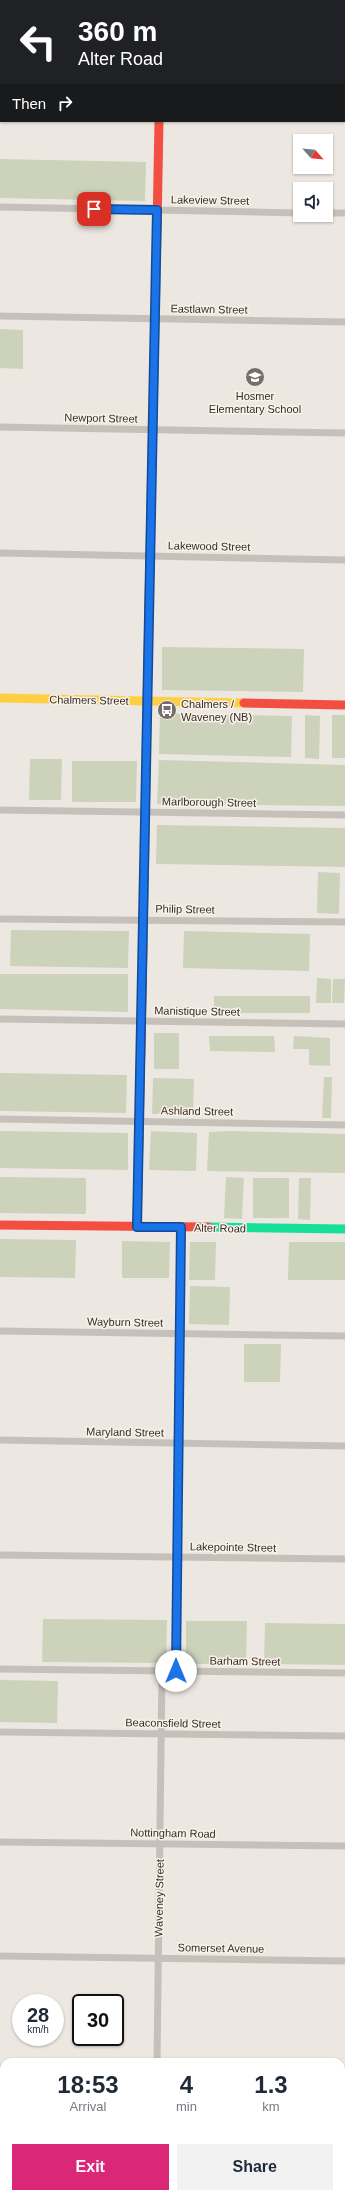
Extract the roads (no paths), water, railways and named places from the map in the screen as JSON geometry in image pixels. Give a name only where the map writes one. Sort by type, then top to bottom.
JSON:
[{"type":"street","points":[[137,1227],[159,122]]},
{"type":"street","name":"Lakeview Street","points":[[0,207],[293,213]]},
{"type":"street","points":[[333,213],[345,213]]},
{"type":"street","name":"Eastlawn Street","points":[[0,316],[345,322]]},
{"type":"street","name":"Newport Street","points":[[0,427],[345,433]]},
{"type":"street","name":"Lakewood Street","points":[[0,553],[345,560]]},
{"type":"street","name":"Chalmers Street","points":[[0,698],[345,705]]},
{"type":"street","name":"Marlborough Street","points":[[0,810],[345,815]]},
{"type":"street","name":"Philip Street","points":[[0,918],[345,922]]},
{"type":"street","name":"Manistique Street","points":[[0,1019],[345,1024]]},
{"type":"street","name":"Ashland Street","points":[[0,1119],[345,1125]]},
{"type":"street","name":"Alter Road","points":[[0,1225],[345,1229]]},
{"type":"street","points":[[176,1671],[181,1227]]},
{"type":"street","name":"Wayburn Street","points":[[0,1331],[345,1336]]},
{"type":"street","name":"Maryland Street","points":[[0,1440],[345,1446]]},
{"type":"street","name":"Lakepointe Street","points":[[0,1555],[345,1559]]},
{"type":"street","name":"Barham Street","points":[[0,1669],[345,1673]]},
{"type":"street","name":"Waveney Street","points":[[157,2058],[162,1671]]},
{"type":"street","name":"Beaconsfield Street","points":[[0,1732],[345,1736]]},
{"type":"street","name":"Nottingham Road","points":[[0,1842],[345,1846]]},
{"type":"street","name":"Somerset Avenue","points":[[0,1956],[345,1961]]},
{"type":"place","name":"Hosmer Elementary School","points":[[255,377]]},
{"type":"place","name":"Chalmers / Waveney (NB)","points":[[167,710]]}]
